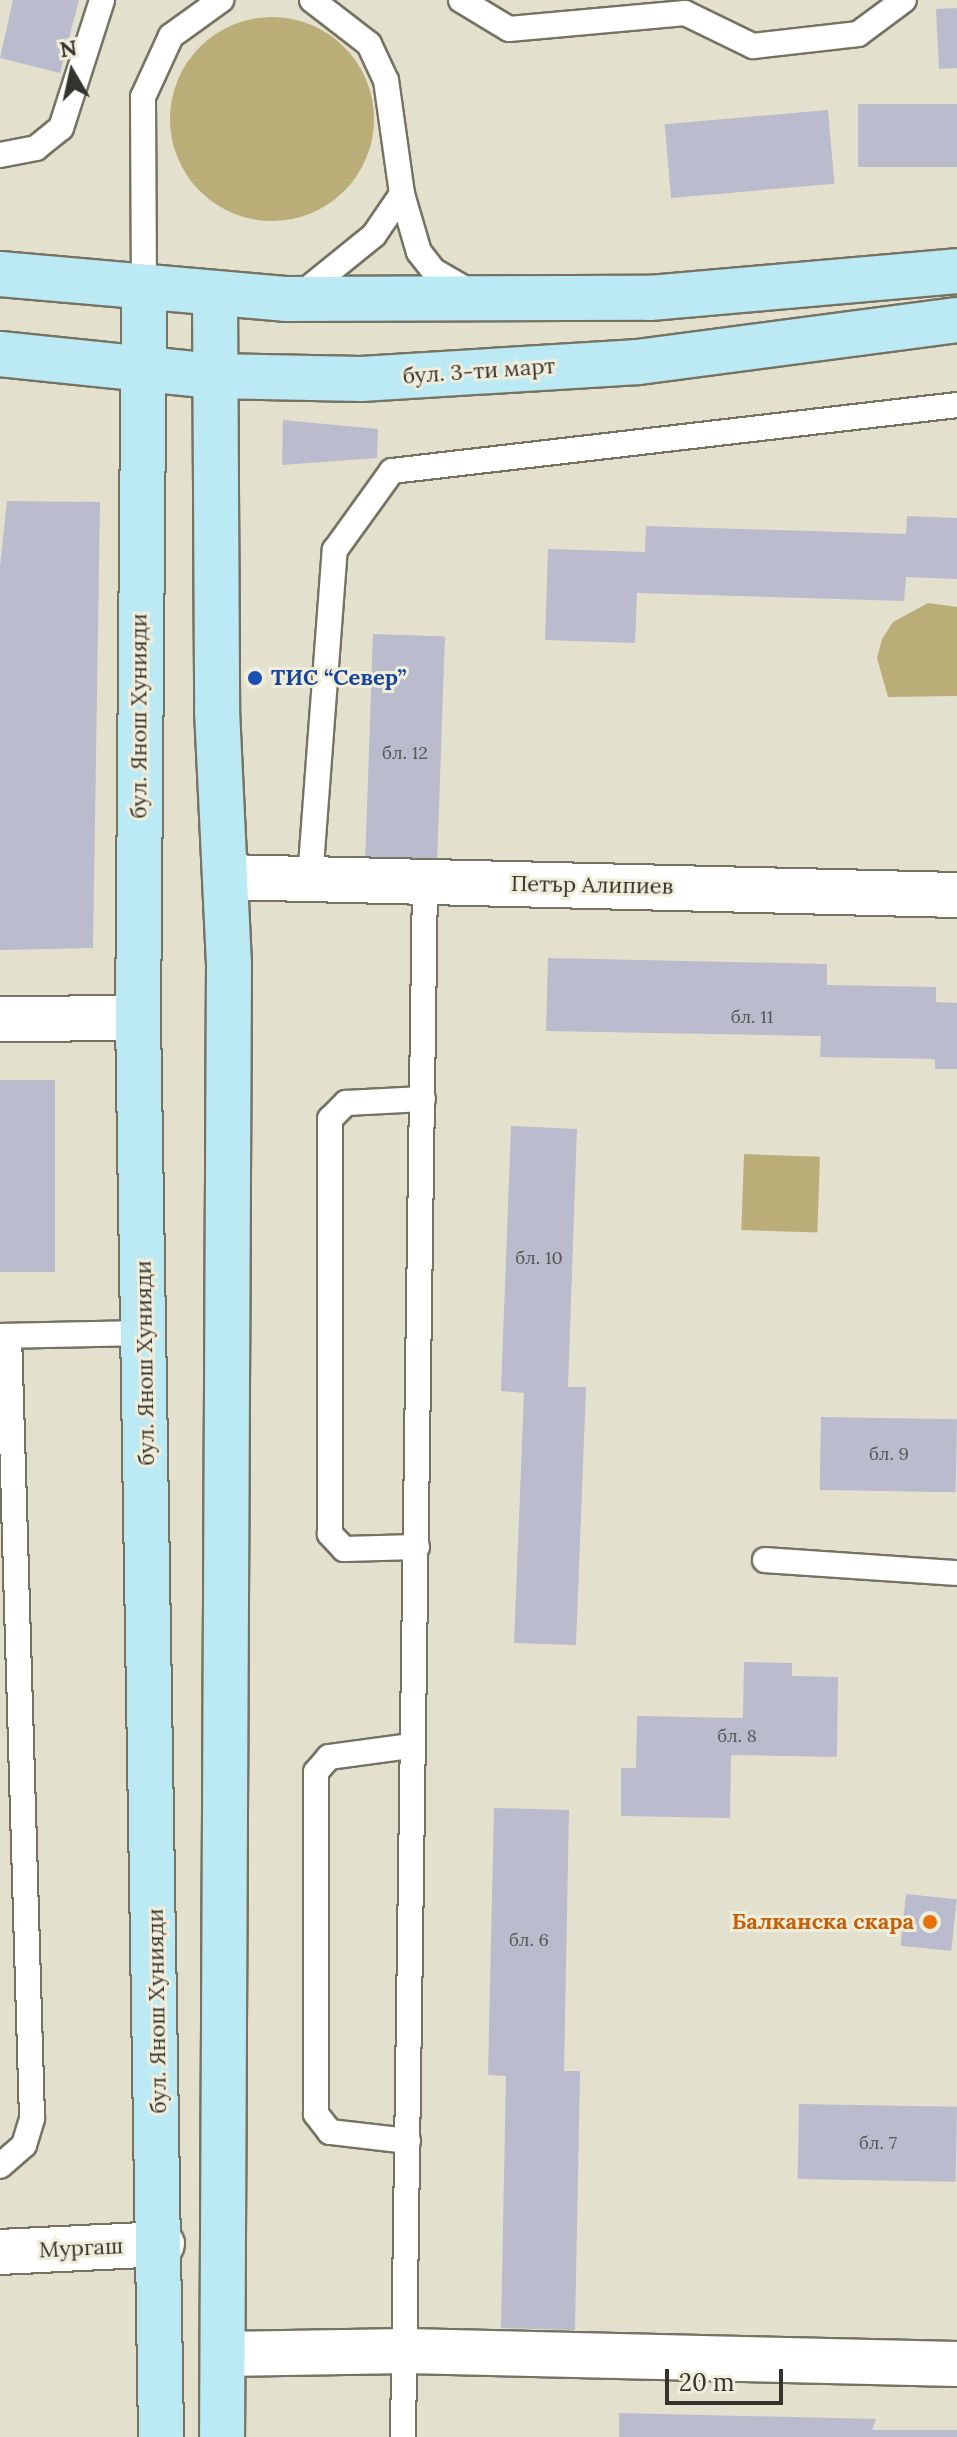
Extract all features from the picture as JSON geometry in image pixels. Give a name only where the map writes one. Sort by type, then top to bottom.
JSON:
[{"type":"street","points":[[0,274],[215,297],[650,298],[957,271]]},
{"type":"street","name":"бул. Янош Хунияди","points":[[144,290],[138,1018],[162,2244],[161,2437]]},
{"type":"street","points":[[215,297],[213,376],[226,877],[222,2437]]},
{"type":"street","name":"бул. 3-ти март","points":[[0,354],[213,376],[361,379],[638,362],[957,320]]},
{"type":"street","name":"Петър Алипиев","points":[[226,877],[957,895]]},
{"type":"street","points":[[0,1019],[138,1018]]},
{"type":"street","name":"Мургаш","points":[[0,2252],[162,2244]]},
{"type":"street","points":[[223,2354],[407,2351],[957,2364]]},
{"type":"lane","points":[[0,155],[36,148],[61,128],[102,0]]},
{"type":"lane","points":[[144,290],[143,97],[171,36],[221,0]]},
{"type":"lane","points":[[312,0],[369,44],[386,80],[402,194],[419,252],[434,271],[493,297]]},
{"type":"lane","points":[[461,0],[509,29],[685,13],[753,46],[858,34],[904,0]]},
{"type":"lane","points":[[294,299],[374,235],[402,194]]},
{"type":"lane","points":[[310,879],[335,550],[392,471],[957,405]]},
{"type":"lane","points":[[403,2437],[407,2351],[410,1746],[417,1547],[425,881]]},
{"type":"lane","points":[[417,1547],[344,1549],[330,1534],[330,1119],[346,1103],[423,1099]]},
{"type":"lane","points":[[0,2166],[24,2145],[32,2118],[5,1336],[144,1333]]},
{"type":"lane","points":[[765,1560],[957,1573]]},
{"type":"lane","points":[[408,2141],[330,2132],[316,2114],[316,1772],[329,1757],[410,1746]]},
{"type":"shaded area","points":[[272,17],[311,25],[329,34],[344,47],[357,62],[366,80],[374,119],[366,158],[357,176],[344,191],[329,204],[311,213],[272,221],[233,213],[215,204],[200,191],[187,176],[178,158],[170,119],[178,80],[187,62],[200,47],[215,34],[233,25]]},
{"type":"shaded area","points":[[928,603],[957,607],[957,696],[888,697],[877,658],[882,639],[893,622]]},
{"type":"shaded area","points":[[744,1154],[820,1157],[817,1233],[741,1230]]},
{"type":"building","points":[[13,0],[79,0],[60,73],[0,58]]},
{"type":"building","points":[[957,8],[957,68],[939,69],[936,9]]},
{"type":"building","points":[[858,104],[957,104],[957,167],[858,167]]},
{"type":"building","points":[[828,110],[834,184],[671,198],[665,124]]},
{"type":"building","points":[[283,420],[378,429],[377,458],[282,465]]},
{"type":"building","points":[[7,501],[100,502],[93,948],[0,950],[0,567]]},
{"type":"building","points":[[907,516],[957,518],[957,579],[906,577],[904,601],[637,593],[635,643],[545,640],[548,549],[645,552],[646,526],[906,534]]},
{"type":"building","points":[[373,634],[445,637],[437,871],[365,869]]},
{"type":"building","points":[[548,958],[827,964],[827,985],[936,987],[936,1002],[957,1003],[957,1069],[935,1069],[935,1059],[820,1057],[821,1036],[546,1031]]},
{"type":"building","points":[[0,1080],[55,1080],[55,1272],[0,1272]]},
{"type":"building","points":[[511,1126],[577,1129],[568,1387],[586,1387],[576,1645],[514,1643],[524,1393],[501,1391]]},
{"type":"building","points":[[821,1417],[957,1419],[956,1492],[820,1490]]},
{"type":"building","points":[[744,1662],[792,1663],[792,1676],[838,1677],[837,1757],[731,1755],[730,1818],[621,1816],[621,1768],[636,1768],[637,1716],[743,1718]]},
{"type":"building","points":[[494,1808],[569,1810],[564,2071],[580,2071],[575,2330],[501,2328],[506,2076],[488,2075]]},
{"type":"building","name":"Балканска скара","points":[[906,1894],[957,1899],[951,1951],[901,1946]]},
{"type":"building","points":[[799,2104],[957,2107],[956,2182],[798,2179]]},
{"type":"building","points":[[619,2413],[876,2419],[872,2430],[957,2430],[957,2437],[619,2437]]},
{"type":"place","name":"ТИС “Север”","points":[[255,678]]},
{"type":"place","name":"Балканска скара","points":[[930,1922]]}]
